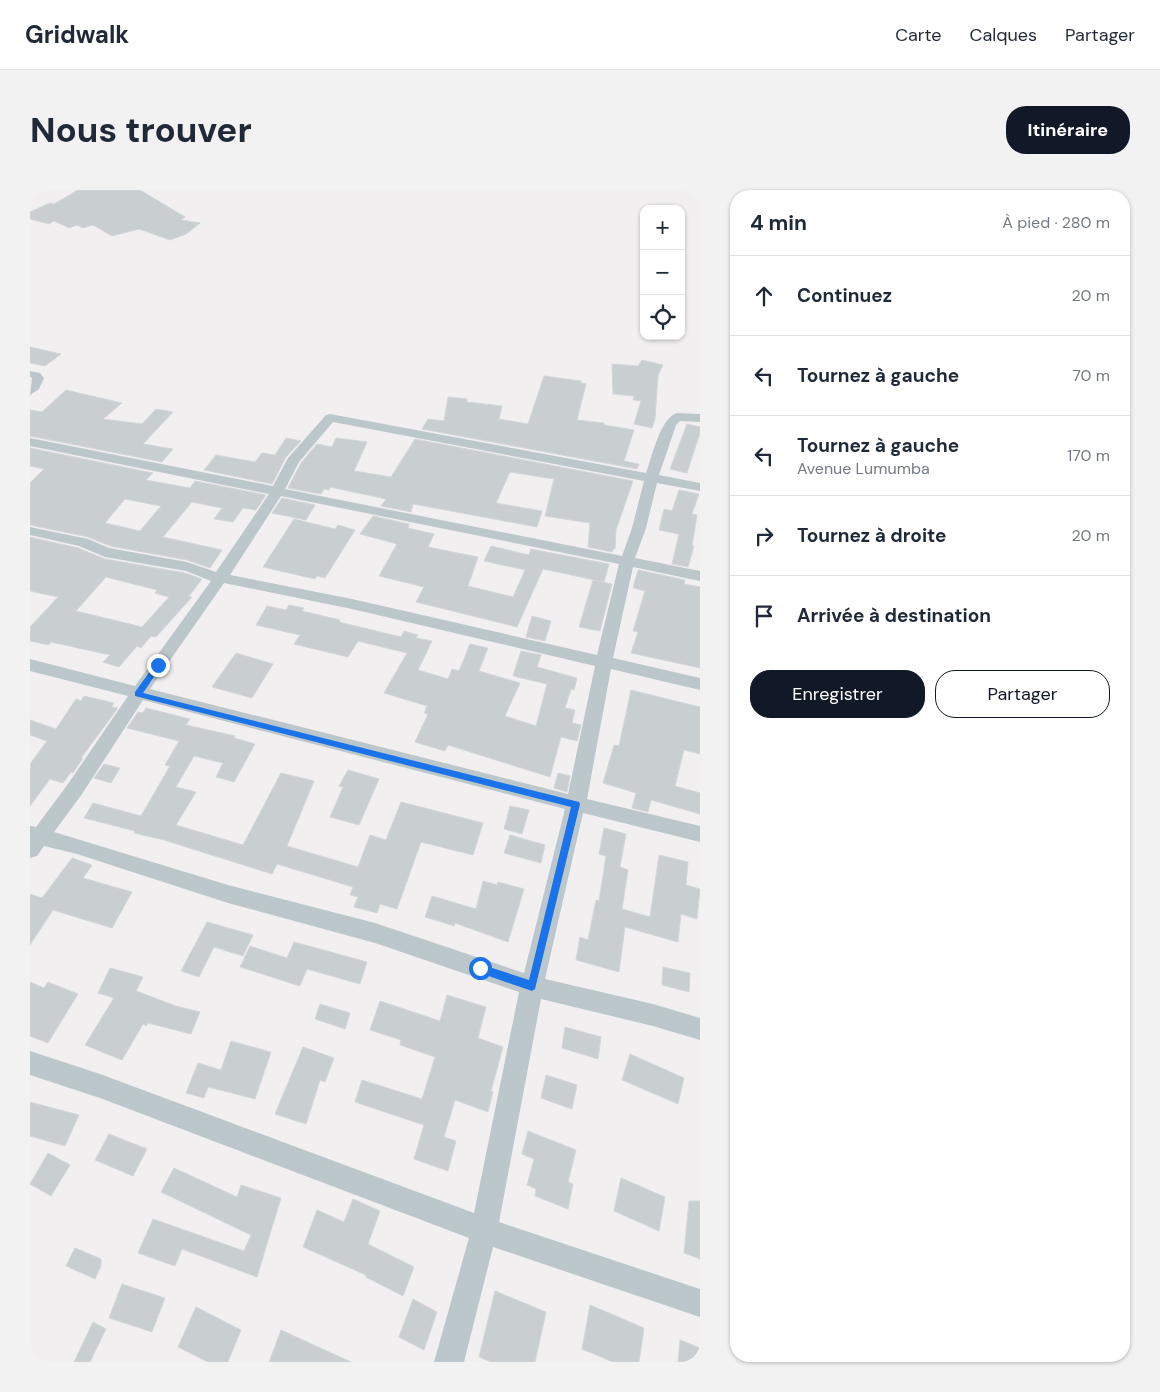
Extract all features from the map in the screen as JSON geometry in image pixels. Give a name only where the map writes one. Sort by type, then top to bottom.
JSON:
[{"type":"street","points":[[30,374],[36,375],[38,378],[36,386],[30,391]]},
{"type":"street","points":[[449,1362],[484,1230],[532,986],[576,804],[604,662],[627,561],[639,528],[651,478],[670,423],[677,417],[700,418]]},
{"type":"street","points":[[33,840],[75,789],[138,694],[221,577],[276,493],[294,461],[330,418],[700,487]]},
{"type":"street","points":[[30,442],[276,493],[700,576]]},
{"type":"street","points":[[30,531],[83,542],[105,552],[193,568],[211,576],[352,604],[700,684]]},
{"type":"street","points":[[30,666],[700,834]]},
{"type":"street","points":[[33,840],[76,846],[228,894],[375,933],[532,986],[653,1015],[700,1030]]},
{"type":"street","points":[[30,1063],[100,1086],[484,1230],[700,1303]]},
{"type":"building","points":[[78,190],[140,190],[185,217],[181,220],[200,223],[186,234],[170,240],[139,229],[112,236],[93,225],[83,228],[77,225],[69,228],[54,221],[49,224],[30,219],[30,212],[50,203],[54,204]]},
{"type":"building","points":[[30,347],[61,354],[45,366],[30,363]]},
{"type":"building","points":[[642,360],[663,365],[658,375],[655,419],[652,428],[634,424],[641,401],[633,400],[634,396],[613,394],[612,364],[638,366]]},
{"type":"building","points":[[544,376],[581,381],[581,383],[586,384],[577,420],[604,423],[604,425],[634,430],[624,461],[639,464],[637,469],[422,429],[428,419],[444,421],[448,397],[467,399],[467,402],[502,406],[499,419],[528,424]]},
{"type":"building","points":[[66,390],[122,403],[103,419],[142,424],[156,409],[173,412],[143,444],[173,449],[162,462],[30,436],[30,410],[42,412]]},
{"type":"building","points":[[687,424],[700,427],[700,433],[687,473],[670,469]]},
{"type":"building","points":[[286,438],[301,441],[286,457],[272,484],[204,470],[216,455],[255,462],[262,453],[275,455]]},
{"type":"building","points":[[336,438],[367,442],[354,471],[391,477],[415,439],[633,481],[616,530],[615,549],[612,552],[588,547],[590,523],[545,516],[554,479],[510,472],[496,503],[542,511],[537,527],[413,504],[411,512],[381,506],[386,499],[330,487],[329,490],[324,489],[321,494],[288,488],[301,463],[317,444],[332,447]]},
{"type":"building","points":[[30,448],[153,473],[146,480],[190,488],[195,481],[266,495],[256,510],[243,508],[233,522],[214,519],[222,508],[192,502],[163,537],[222,550],[210,568],[187,560],[110,546],[88,537],[30,525],[30,483],[44,469],[30,466]],"holes":[[[125,499],[161,506],[140,531],[105,523]]]},
{"type":"building","points":[[679,490],[699,494],[692,514],[697,515],[692,546],[694,546],[688,567],[672,564],[679,534],[659,530],[664,509],[672,511]]},
{"type":"building","points":[[282,498],[315,505],[306,520],[272,513]]},
{"type":"building","points":[[373,516],[409,524],[408,528],[434,534],[428,547],[478,557],[468,586],[513,597],[525,570],[484,561],[491,546],[529,555],[531,549],[609,564],[604,582],[543,569],[517,627],[416,602],[424,587],[379,576],[397,544],[360,534]]},
{"type":"building","points":[[294,519],[335,529],[338,525],[355,530],[325,578],[317,576],[315,579],[263,567]]},
{"type":"building","points":[[30,537],[78,548],[105,559],[185,573],[202,579],[189,596],[192,597],[156,637],[151,636],[141,648],[137,646],[119,667],[103,662],[110,655],[51,642],[49,645],[30,641],[30,627],[58,597],[30,591]],"holes":[[[106,577],[157,590],[155,593],[169,597],[142,627],[76,611]]]},
{"type":"building","points":[[638,570],[685,580],[684,584],[700,587],[700,668],[631,653],[638,632],[633,631],[645,591],[633,588]]},
{"type":"building","points":[[593,580],[612,584],[600,631],[579,627]]},
{"type":"building","points":[[289,605],[304,608],[302,611],[340,620],[339,622],[401,637],[404,631],[418,635],[416,638],[432,641],[418,670],[448,679],[452,669],[459,671],[470,644],[488,648],[479,671],[520,683],[505,716],[536,726],[547,684],[513,676],[521,651],[541,655],[537,667],[577,678],[574,690],[571,689],[565,708],[575,710],[572,723],[581,725],[577,741],[561,737],[550,777],[448,745],[445,751],[415,742],[428,714],[424,713],[427,706],[384,693],[407,653],[358,641],[348,657],[294,644],[300,635],[256,625],[267,606],[286,610]]},
{"type":"building","points":[[532,616],[551,621],[545,641],[526,637]]},
{"type":"building","points":[[236,653],[273,664],[252,698],[212,687]]},
{"type":"building","points":[[631,690],[700,707],[700,754],[684,750],[675,786],[700,793],[700,814],[651,800],[648,812],[632,808],[636,793],[603,783],[614,745],[619,746]]},
{"type":"building","points":[[84,696],[114,703],[112,707],[118,708],[81,758],[83,758],[73,773],[71,772],[63,783],[50,779],[30,806],[30,764],[47,741],[30,735],[30,720],[56,729],[76,699],[81,701]]},
{"type":"building","points":[[146,708],[190,719],[186,725],[235,736],[234,738],[255,744],[234,782],[216,777],[223,763],[194,756],[176,787],[196,792],[176,825],[243,845],[281,773],[314,781],[287,846],[358,867],[370,835],[386,840],[401,802],[483,823],[473,855],[421,842],[397,909],[380,904],[377,913],[354,907],[358,897],[350,895],[353,887],[277,864],[272,874],[164,840],[134,833],[135,831],[84,818],[93,803],[141,816],[170,766],[165,765],[179,741],[127,728],[138,712],[143,713]]},
{"type":"building","points":[[104,764],[120,768],[111,783],[94,778]]},
{"type":"building","points":[[348,770],[379,779],[359,825],[330,817],[343,787],[339,786]]},
{"type":"building","points":[[558,773],[570,776],[567,792],[554,788]]},
{"type":"building","points":[[510,806],[529,810],[522,834],[504,829]]},
{"type":"building","points":[[604,828],[626,834],[620,867],[628,870],[622,909],[650,917],[659,855],[688,862],[686,885],[700,889],[697,919],[681,914],[678,942],[625,927],[619,972],[576,960],[580,937],[588,940],[596,900],[599,901],[606,856],[599,854]]},
{"type":"building","points":[[510,835],[545,845],[541,863],[504,853]]},
{"type":"building","points":[[72,858],[92,865],[83,878],[132,892],[112,928],[53,910],[30,945],[30,894],[42,898]]},
{"type":"building","points":[[483,881],[497,885],[498,882],[524,889],[508,942],[455,923],[454,926],[425,917],[432,896],[476,909]]},
{"type":"building","points":[[207,922],[253,935],[243,956],[214,947],[199,977],[181,971]]},
{"type":"building","points":[[294,942],[367,962],[360,984],[307,969],[300,986],[240,967],[250,946],[287,958]]},
{"type":"building","points":[[663,967],[690,973],[689,992],[662,985]]},
{"type":"building","points":[[110,968],[143,977],[136,991],[176,1006],[200,1012],[191,1034],[148,1023],[146,1026],[143,1024],[122,1060],[85,1045],[114,998],[98,993]]},
{"type":"building","points":[[30,982],[44,988],[48,982],[78,994],[48,1043],[30,1036]]},
{"type":"building","points":[[447,995],[486,1007],[478,1038],[503,1047],[491,1091],[493,1092],[488,1112],[455,1100],[444,1137],[456,1141],[448,1171],[414,1159],[424,1125],[355,1102],[362,1080],[422,1099],[435,1057],[400,1045],[401,1040],[370,1030],[380,1001],[440,1021]]},
{"type":"building","points":[[320,1004],[350,1013],[345,1029],[315,1019]]},
{"type":"building","points":[[565,1027],[601,1037],[598,1059],[562,1048]]},
{"type":"building","points":[[231,1041],[271,1052],[255,1099],[208,1087],[204,1098],[186,1093],[198,1063],[221,1070]]},
{"type":"building","points":[[303,1047],[334,1058],[325,1082],[320,1080],[306,1124],[275,1114]]},
{"type":"building","points":[[630,1054],[684,1078],[678,1104],[622,1080]]},
{"type":"building","points":[[546,1075],[577,1085],[572,1109],[541,1098]]},
{"type":"building","points":[[30,1102],[79,1115],[65,1146],[30,1136]]},
{"type":"building","points":[[528,1131],[576,1150],[568,1182],[573,1184],[568,1209],[535,1196],[536,1189],[527,1185],[534,1159],[522,1154]]},
{"type":"building","points":[[109,1134],[147,1149],[133,1176],[95,1160]]},
{"type":"building","points":[[48,1153],[70,1165],[51,1196],[30,1184]]},
{"type":"building","points":[[174,1168],[237,1197],[241,1185],[281,1198],[257,1277],[182,1249],[175,1266],[138,1253],[153,1219],[244,1251],[251,1235],[161,1192]]},
{"type":"building","points":[[621,1178],[665,1197],[659,1231],[614,1211]]},
{"type":"building","points":[[353,1199],[380,1211],[368,1244],[414,1267],[403,1296],[366,1277],[366,1275],[303,1247],[317,1210],[344,1222]]},
{"type":"building","points":[[689,1201],[700,1201],[700,1259],[684,1253]]},
{"type":"building","points":[[75,1248],[101,1259],[101,1266],[95,1279],[66,1266]]},
{"type":"building","points":[[122,1284],[165,1298],[152,1332],[109,1318]]},
{"type":"building","points":[[495,1291],[546,1312],[535,1362],[491,1362],[479,1357]]},
{"type":"building","points":[[413,1299],[437,1312],[424,1350],[399,1337]]},
{"type":"building","points":[[590,1305],[644,1328],[639,1362],[613,1362],[582,1349]]},
{"type":"building","points":[[196,1307],[241,1330],[228,1362],[208,1362],[178,1347]]},
{"type":"building","points":[[93,1322],[106,1329],[90,1362],[74,1362]]},
{"type":"building","points":[[281,1330],[351,1362],[269,1362]]},
{"type":"building","points":[[680,1340],[700,1348],[700,1362],[678,1362]]},
{"type":"route","points":[[158,665],[138,694],[576,804],[532,986],[480,968]]}]
